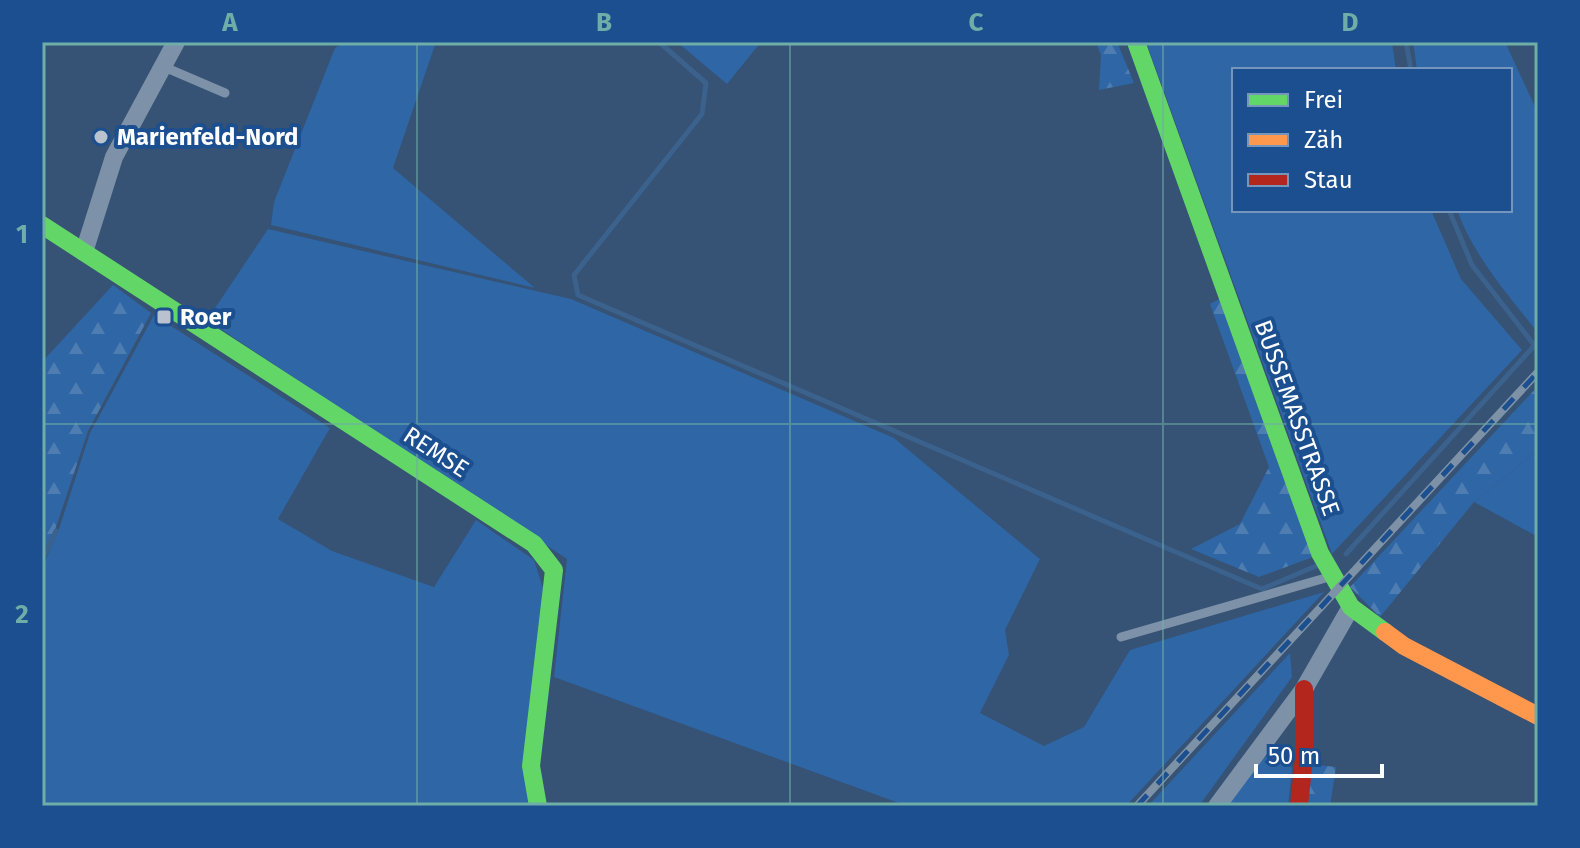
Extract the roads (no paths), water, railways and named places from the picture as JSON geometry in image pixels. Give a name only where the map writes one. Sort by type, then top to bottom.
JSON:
[{"type":"street","points":[[84,252],[114,157],[176,42]]},
{"type":"street","name":"BUSSEMASSTRASSE","points":[[1136,42],[1320,553],[1351,607]]},
{"type":"street","name":"REMSE","points":[[42,225],[534,544],[554,570],[531,766],[538,806]]},
{"type":"street","points":[[1217,806],[1304,689],[1351,607],[1404,646],[1538,716]]},
{"type":"street","points":[[1299,806],[1304,757],[1304,689]]},
{"type":"lane","points":[[162,66],[225,93]]},
{"type":"lane","points":[[1121,637],[1332,576]]},
{"type":"waterway","points":[[659,42],[706,83],[702,114],[574,275],[578,295],[1262,589],[1316,566]]},
{"type":"waterway","points":[[1406,42],[1411,68]]},
{"type":"waterway","points":[[1450,212],[1472,265],[1538,350]]},
{"type":"waterway","points":[[1346,554],[1534,346]]},
{"type":"waterway","points":[[42,560],[56,531]]},
{"type":"railway","points":[[1137,806],[1538,372]]},
{"type":"place","name":"Marienfeld-Nord","points":[[101,137]]},
{"type":"place","name":"Roer","points":[[164,317]]}]
